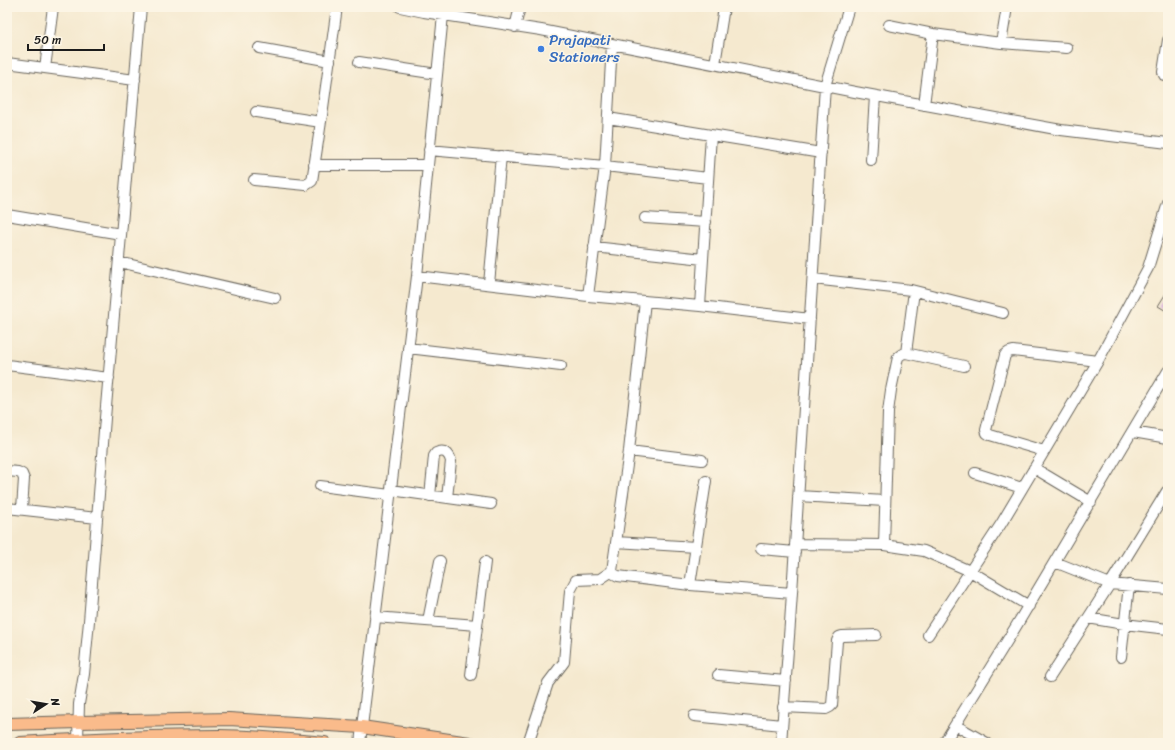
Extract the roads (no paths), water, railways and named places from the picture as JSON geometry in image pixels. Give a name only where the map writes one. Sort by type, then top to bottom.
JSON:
[{"type":"main road","points":[[7,724],[229,719],[362,727],[469,743]]},
{"type":"main road","points":[[20,743],[78,740],[220,739],[262,737],[325,743]]},
{"type":"street","points":[[45,68],[53,7]]},
{"type":"street","points":[[78,740],[79,704],[90,621],[108,378],[141,7]]},
{"type":"street","points":[[254,180],[306,185],[312,181],[337,7]]},
{"type":"street","points":[[400,7],[515,27],[541,30],[875,96],[1061,130],[1168,142]]},
{"type":"street","points":[[515,27],[520,7]]},
{"type":"street","points":[[715,64],[724,7]]},
{"type":"street","points":[[781,743],[825,86],[849,7]]},
{"type":"street","points":[[1001,43],[1007,7]]},
{"type":"street","points":[[360,743],[417,276],[443,15]]},
{"type":"street","points":[[889,25],[933,34],[1001,43],[1067,48]]},
{"type":"street","points":[[924,105],[933,34]]},
{"type":"street","points":[[1168,40],[1163,72],[1164,75],[1168,76]]},
{"type":"street","points":[[588,296],[605,166],[612,44]]},
{"type":"street","points":[[259,48],[330,61]]},
{"type":"street","points":[[359,62],[437,74]]},
{"type":"street","points":[[7,63],[135,80]]},
{"type":"street","points":[[871,160],[875,96]]},
{"type":"street","points":[[256,112],[321,122]]},
{"type":"street","points":[[608,118],[821,153]]},
{"type":"street","points":[[700,306],[711,135]]},
{"type":"street","points":[[429,150],[605,166],[708,178]]},
{"type":"street","points":[[489,284],[501,156]]},
{"type":"street","points":[[314,165],[428,165]]},
{"type":"street","points":[[928,635],[1000,524],[1098,361],[1148,268],[1168,203]]},
{"type":"street","points":[[7,214],[121,234]]},
{"type":"street","points":[[645,218],[706,222]]},
{"type":"street","points":[[594,247],[703,259]]},
{"type":"street","points":[[119,262],[276,298]]},
{"type":"street","points":[[417,276],[588,296],[700,306],[810,319]]},
{"type":"street","points":[[813,279],[914,291],[1003,314]]},
{"type":"street","points":[[906,353],[914,291]]},
{"type":"street","points":[[528,743],[548,683],[564,662],[570,591],[576,580],[600,579],[612,571],[629,451],[645,301]]},
{"type":"street","points":[[408,348],[561,366]]},
{"type":"street","points":[[1044,451],[987,433],[986,430],[1005,355],[1013,351],[1098,361]]},
{"type":"street","points":[[884,545],[888,412],[898,357],[906,353],[964,366]]},
{"type":"street","points":[[7,365],[108,378]]},
{"type":"street","points":[[944,743],[1029,606],[1168,371]]},
{"type":"street","points":[[1132,432],[1168,438]]},
{"type":"street","points":[[430,496],[434,456],[436,453],[443,451],[447,452],[451,461],[447,498]]},
{"type":"street","points":[[629,451],[702,460]]},
{"type":"street","points":[[1034,468],[1091,502]]},
{"type":"street","points":[[7,471],[18,472],[22,474],[24,479],[22,509]]},
{"type":"street","points":[[975,473],[1022,488]]},
{"type":"street","points":[[690,585],[706,481]]},
{"type":"street","points":[[320,486],[430,496],[490,504]]},
{"type":"street","points":[[1050,678],[1110,584],[1167,490]]},
{"type":"street","points":[[798,496],[885,502]]},
{"type":"street","points":[[7,508],[97,518]]},
{"type":"street","points":[[616,542],[696,547]]},
{"type":"street","points":[[761,549],[884,545],[924,551],[970,571],[1029,606]]},
{"type":"street","points":[[428,621],[440,561]]},
{"type":"street","points":[[471,675],[485,562]]},
{"type":"street","points":[[1055,562],[1110,584],[1168,589]]},
{"type":"street","points":[[612,571],[618,576],[690,585],[792,592]]},
{"type":"street","points":[[1121,657],[1129,585]]},
{"type":"street","points":[[375,617],[477,625]]},
{"type":"street","points":[[1088,618],[1168,629]]},
{"type":"street","points":[[784,707],[826,709],[830,707],[832,705],[837,640],[842,636],[876,635]]},
{"type":"street","points":[[718,675],[786,680]]},
{"type":"street","points":[[694,716],[782,726]]},
{"type":"street","points":[[955,725],[987,743]]},
{"type":"place","name":"Prajapati Stationers","points":[[541,49]]}]
